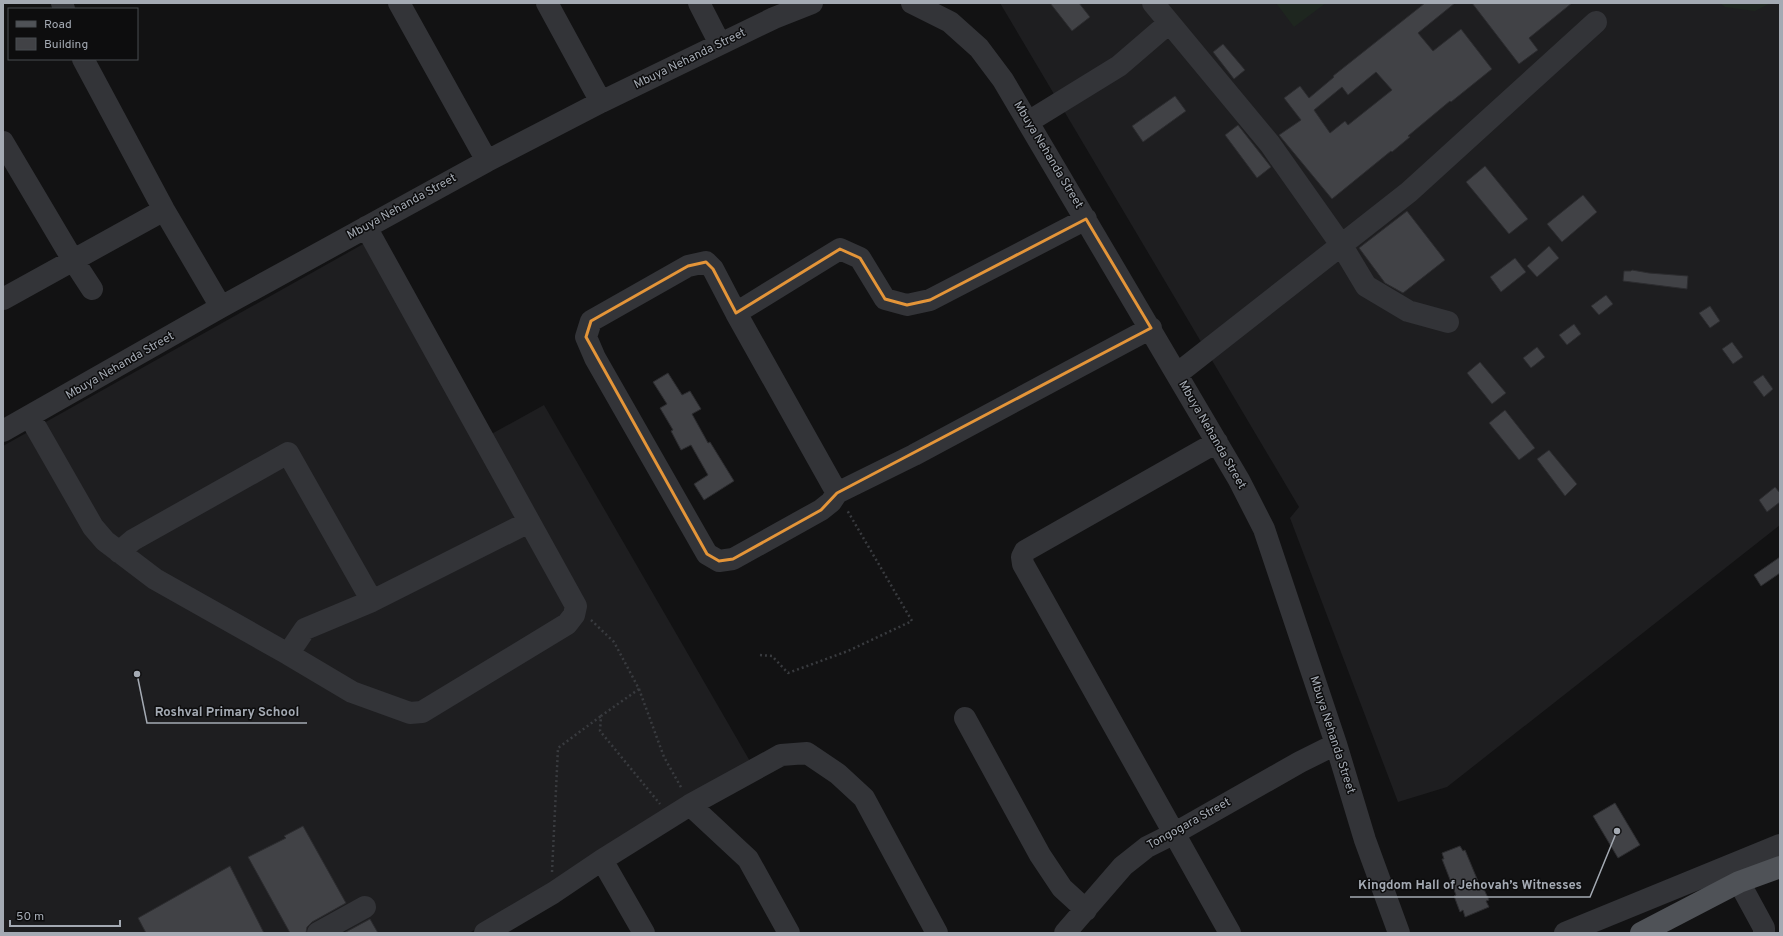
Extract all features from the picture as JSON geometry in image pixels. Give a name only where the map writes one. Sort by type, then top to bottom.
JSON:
[{"type":"main road","points":[[1641,933],[1740,882],[1780,867]]},
{"type":"street","points":[[399,3],[487,161]]},
{"type":"street","points":[[547,3],[601,102]]},
{"type":"street","points":[[699,3],[720,44]]},
{"type":"street","name":"Mbuya Nehanda Street","points":[[3,431],[221,307],[487,161],[601,102],[720,44],[774,18],[812,3]]},
{"type":"street","name":"Mbuya Nehanda Street","points":[[912,3],[950,22],[979,48],[1003,80],[1151,328],[1239,480],[1264,529],[1336,744],[1365,840],[1399,933]]},
{"type":"street","points":[[1153,3],[1270,144],[1342,246],[1366,286],[1408,312],[1448,322]]},
{"type":"street","points":[[1177,374],[1409,192],[1596,22]]},
{"type":"street","points":[[1028,122],[1119,66],[1169,23]]},
{"type":"street","points":[[84,60],[164,210],[221,307]]},
{"type":"street","points":[[3,142],[73,260],[92,289]]},
{"type":"street","points":[[3,299],[164,210]]},
{"type":"street","points":[[736,313],[840,249],[860,258],[885,299],[907,305],[930,300],[1086,219]]},
{"type":"street","points":[[30,417],[93,527],[105,541],[119,552],[156,579],[352,692],[410,713],[422,712],[567,624],[574,615],[576,606],[366,227]]},
{"type":"street","points":[[837,492],[712,269],[706,262],[688,266],[591,321],[586,337],[599,365],[707,554],[719,561],[733,559],[821,510],[831,502],[837,492],[914,455],[1151,328]]},
{"type":"street","points":[[1217,442],[1025,551],[1022,557],[1023,564],[1230,933]]},
{"type":"street","points":[[119,552],[133,540],[288,453],[372,601]]},
{"type":"street","points":[[288,654],[305,629],[372,601],[529,522]]},
{"type":"street","points":[[965,718],[1040,855],[1062,888],[1086,910]]},
{"type":"street","name":"Tongogara Street","points":[[1067,932],[1123,866],[1146,847],[1175,833],[1300,762],[1336,744]]},
{"type":"street","points":[[491,932],[690,805],[781,755],[807,753],[838,774],[864,798],[937,933]]},
{"type":"street","points":[[690,805],[748,859],[789,933]]},
{"type":"street","points":[[1565,933],[1780,844]]},
{"type":"street","points":[[602,860],[644,933]]},
{"type":"street","points":[[1740,882],[1764,928],[1764,933]]},
{"type":"street","points":[[318,933],[365,907]]},
{"type":"path","points":[[760,655],[772,656],[788,673],[848,651],[912,620],[837,492]]},
{"type":"path","points":[[576,606],[614,642],[639,689],[664,757],[690,805]]},
{"type":"path","points":[[553,893],[552,870],[558,748],[639,689]]},
{"type":"path","points":[[601,716],[600,731],[670,817]]},
{"type":"highlighted area","points":[[1086,219],[1151,328],[837,493],[821,510],[733,559],[719,561],[707,554],[586,337],[591,321],[688,266],[706,262],[713,269],[736,313],[840,249],[860,258],[885,299],[907,305],[930,300]]},
{"type":"shaded area","points":[[1000,3],[1780,3],[1780,525],[1447,787],[1398,802],[1290,518],[1299,507]]},
{"type":"shaded area","points":[[1276,3],[1326,3],[1294,27]]},
{"type":"shaded area","points":[[1720,3],[1771,3],[1755,11],[1725,7]]},
{"type":"shaded area","points":[[365,243],[477,442],[544,405],[751,763],[546,890],[469,933],[3,933],[3,446]]},
{"type":"building","points":[[1050,3],[1079,3],[1090,17],[1072,31]]},
{"type":"building","points":[[1425,3],[1455,3],[1418,33],[1433,51],[1461,29],[1492,69],[1451,102],[1450,101],[1408,136],[1410,137],[1392,152],[1391,151],[1332,199],[1279,135],[1301,120],[1284,98],[1300,86],[1309,98],[1334,77],[1333,76]],"holes":[[[1376,72],[1392,90],[1348,125],[1345,121],[1330,133],[1314,110],[1342,87],[1348,95]]]},
{"type":"building","points":[[1472,3],[1572,3],[1529,38],[1538,50],[1519,64]]},
{"type":"building","points":[[1223,44],[1245,70],[1234,79],[1213,52]]},
{"type":"building","points":[[1175,96],[1186,111],[1143,142],[1132,126]]},
{"type":"building","points":[[1238,125],[1271,167],[1257,178],[1225,135]]},
{"type":"building","points":[[1485,166],[1528,219],[1509,234],[1466,182]]},
{"type":"building","points":[[1583,195],[1597,212],[1562,242],[1547,224]]},
{"type":"building","points":[[1407,211],[1445,260],[1403,293],[1385,283],[1359,248]]},
{"type":"building","points":[[1549,246],[1559,258],[1537,277],[1527,266]]},
{"type":"building","points":[[1515,258],[1526,272],[1501,292],[1490,277]]},
{"type":"building","points":[[1632,270],[1688,276],[1687,289],[1623,281],[1624,271]]},
{"type":"building","points":[[1606,295],[1613,304],[1599,315],[1591,306]]},
{"type":"building","points":[[1710,306],[1720,321],[1710,328],[1699,313]]},
{"type":"building","points":[[1574,324],[1581,334],[1567,345],[1559,335]]},
{"type":"building","points":[[1732,342],[1743,357],[1733,364],[1722,349]]},
{"type":"building","points":[[1537,347],[1545,357],[1531,368],[1523,358]]},
{"type":"building","points":[[1480,362],[1506,393],[1492,404],[1467,373]]},
{"type":"building","points":[[668,373],[682,395],[690,391],[701,409],[692,414],[708,443],[710,442],[734,481],[704,500],[694,484],[708,475],[691,445],[681,450],[671,431],[673,430],[660,408],[667,404],[653,382]]},
{"type":"building","points":[[1763,375],[1773,389],[1764,397],[1753,382]]},
{"type":"building","points":[[1505,410],[1535,448],[1519,460],[1489,423]]},
{"type":"building","points":[[1549,450],[1577,484],[1565,496],[1537,459]]},
{"type":"building","points":[[1775,487],[1780,493],[1780,502],[1767,512],[1759,500]]},
{"type":"building","points":[[1780,557],[1780,573],[1761,586],[1754,575]]},
{"type":"building","points":[[1615,803],[1640,845],[1618,858],[1593,816]]},
{"type":"building","points":[[303,826],[346,903],[312,922],[307,927],[306,933],[290,933],[248,857],[286,838],[284,836]]},
{"type":"building","points":[[1460,846],[1463,851],[1465,850],[1480,886],[1482,885],[1489,900],[1486,901],[1489,907],[1465,917],[1463,910],[1460,912],[1454,896],[1456,895],[1442,859],[1444,859],[1442,853]]},
{"type":"building","points":[[230,866],[264,933],[146,933],[138,918]]},
{"type":"building","points":[[370,919],[378,933],[344,933]]},
{"type":"place","name":"Roshval Primary School","points":[[137,674]]},
{"type":"place","name":"Kingdom Hall of Jehovah’s Witnesses","points":[[1617,831]]}]
